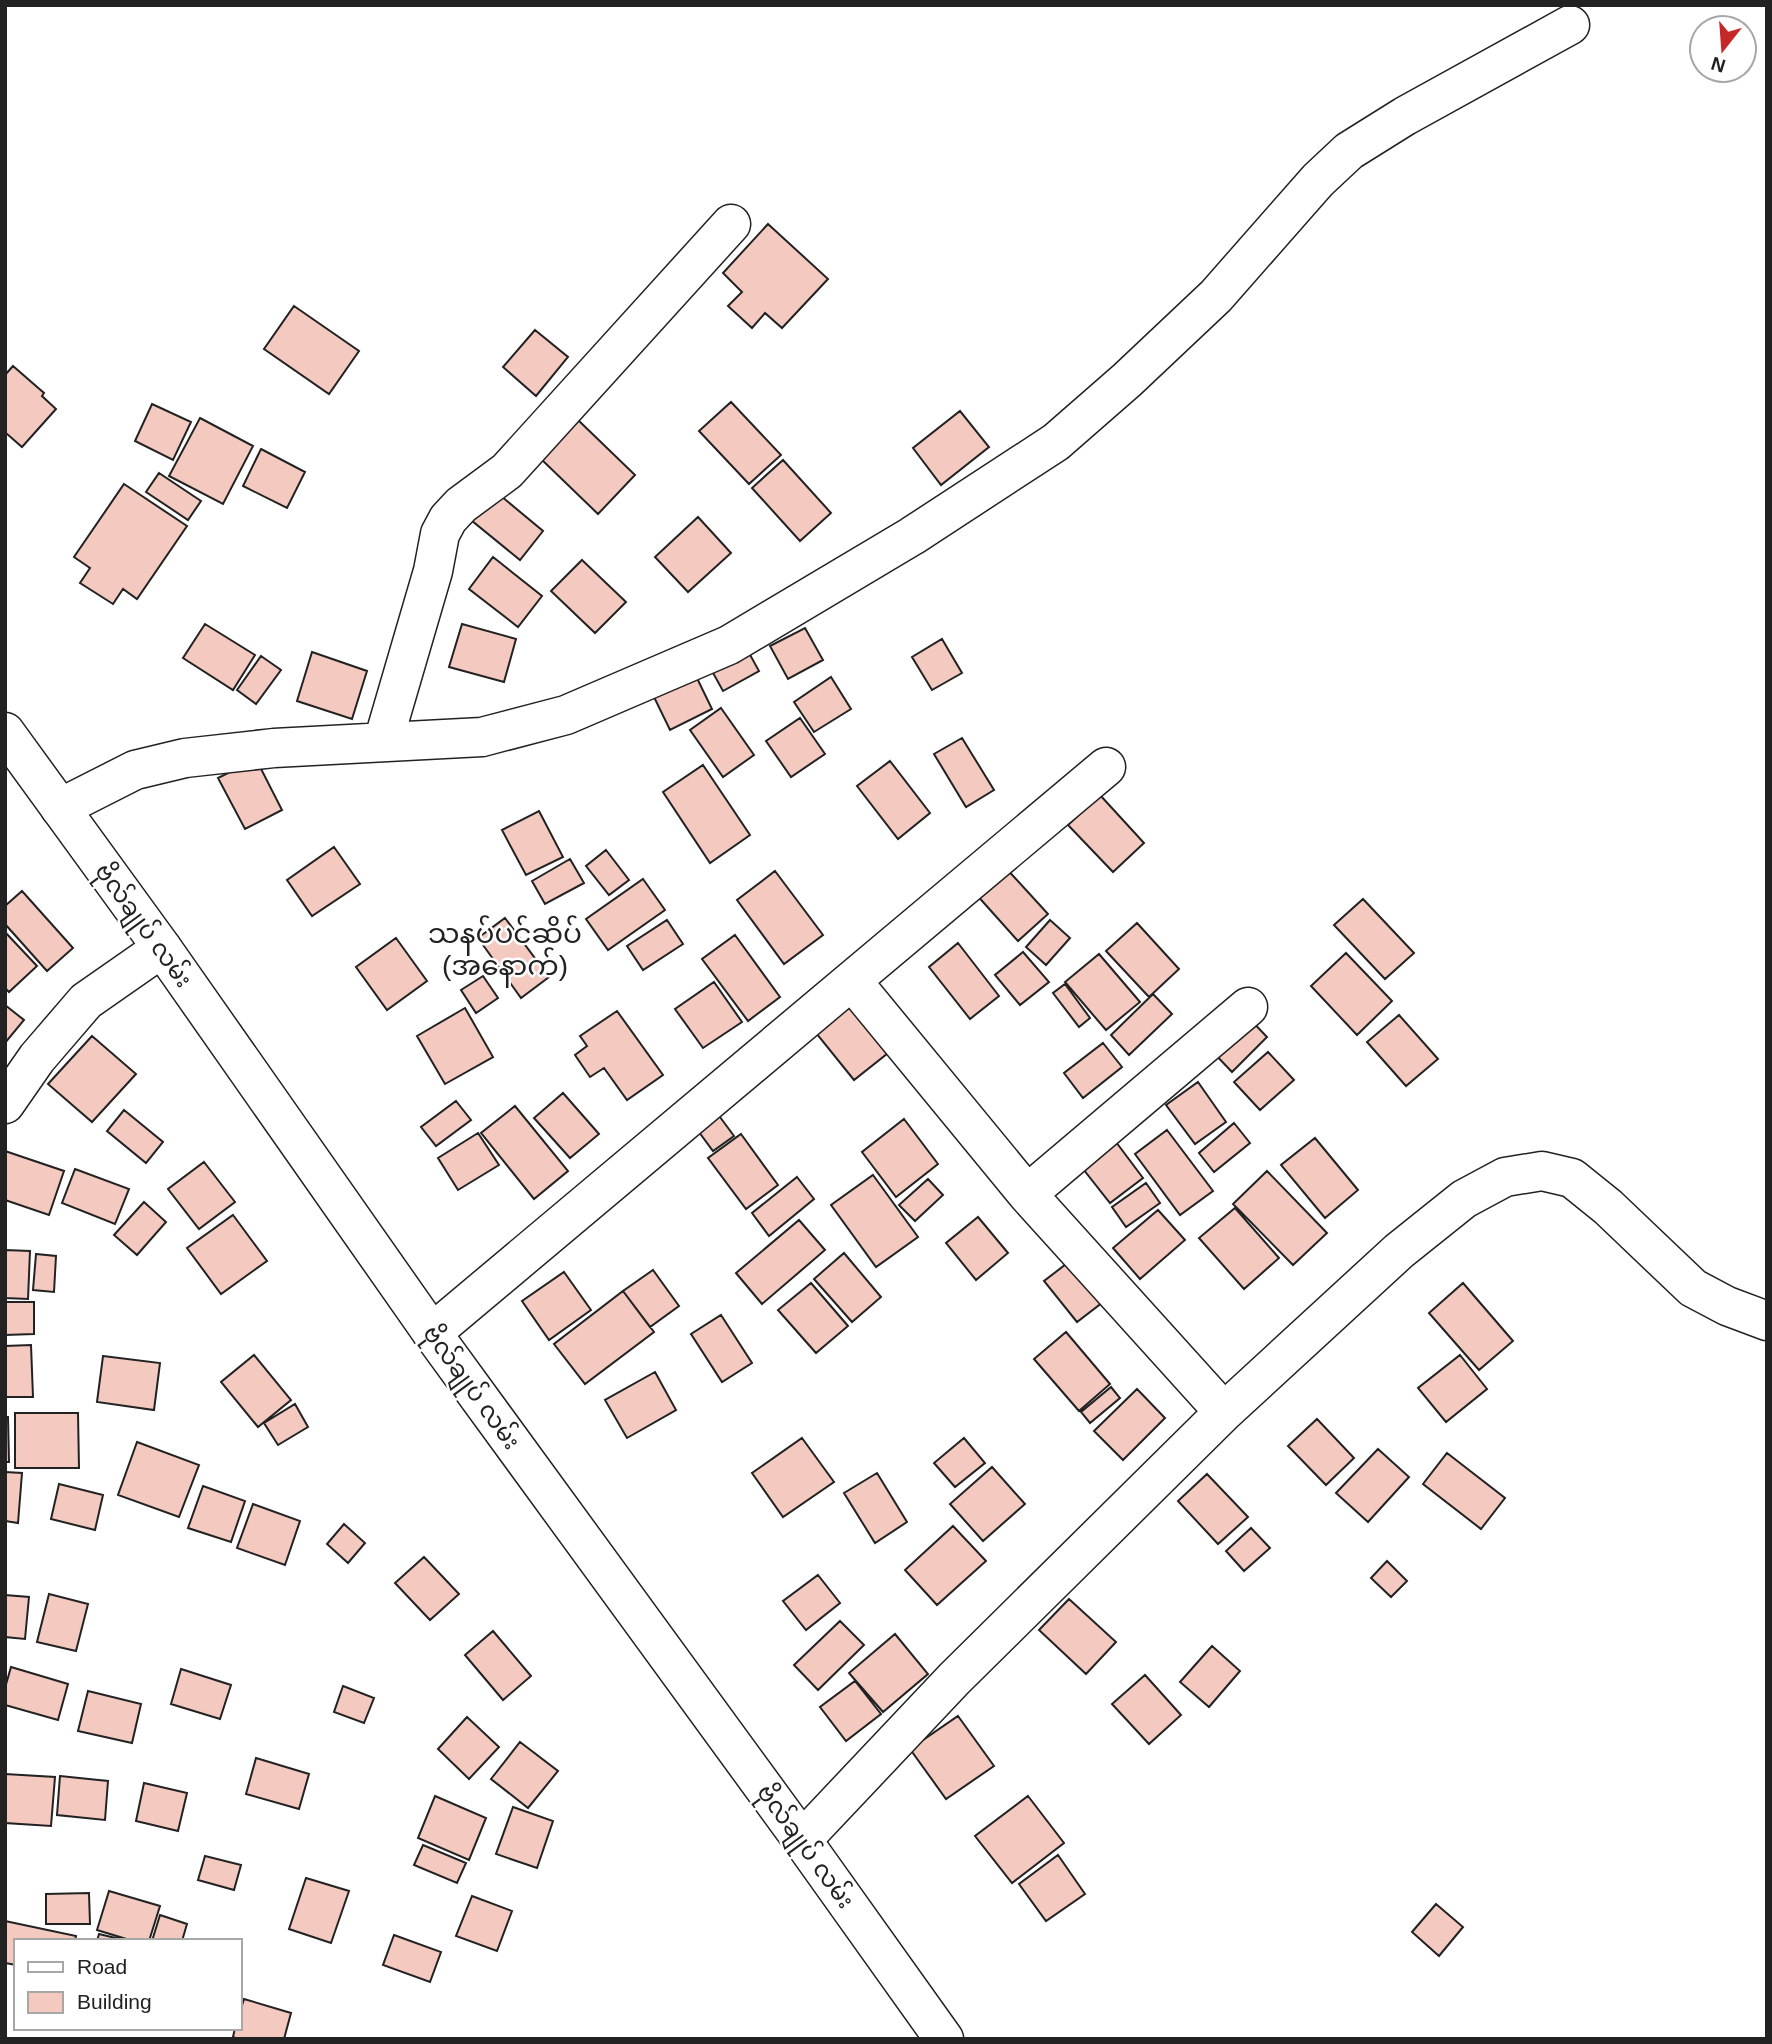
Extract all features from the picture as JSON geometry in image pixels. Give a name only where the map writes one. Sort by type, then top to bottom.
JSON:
[{"type":"street","points":[[60,808],[135,771],[185,758],[274,748],[482,737],[566,715],[729,645],[912,536],[1056,442],[1216,296],[1318,180],[1349,151],[1405,116],[1570,25]]},
{"type":"street","points":[[383,742],[433,571],[440,534],[448,519],[461,505],[507,471],[731,224]]},
{"type":"street","name":"ဗိုလ်ချုပ် လမ်း","points":[[5,732],[162,948],[432,1333],[944,2039]]},
{"type":"street","points":[[432,1333],[1106,767]]},
{"type":"street","points":[[5,1104],[37,1058],[86,1001],[162,948]]},
{"type":"street","points":[[852,981],[1027,1194],[1224,1412]]},
{"type":"street","points":[[1027,1194],[1248,1007]]},
{"type":"street","points":[[802,1840],[954,1679],[1224,1412],[1399,1251],[1464,1199],[1504,1177],[1542,1171],[1572,1178],[1608,1207],[1693,1288],[1727,1306],[1767,1321]]},
{"type":"building","points":[[768,224],[828,279],[782,328],[765,313],[752,328],[728,306],[742,292],[723,273]]},
{"type":"building","points":[[294,306],[359,351],[329,394],[264,349]]},
{"type":"building","points":[[535,330],[568,357],[536,396],[503,367]]},
{"type":"building","points":[[13,366],[44,393],[42,396],[56,409],[22,447],[6,433],[5,435],[5,375]]},
{"type":"building","points":[[731,402],[781,455],[749,484],[699,431]]},
{"type":"building","points":[[152,404],[191,422],[173,460],[135,441]]},
{"type":"building","points":[[960,411],[989,447],[941,485],[913,448]]},
{"type":"building","points":[[200,418],[253,446],[223,504],[169,476]]},
{"type":"building","points":[[577,419],[635,475],[598,514],[540,458]]},
{"type":"building","points":[[261,449],[305,472],[287,508],[243,486]]},
{"type":"building","points":[[783,460],[831,513],[800,541],[752,488]]},
{"type":"building","points":[[159,473],[201,501],[188,520],[146,492]]},
{"type":"building","points":[[124,484],[187,526],[137,599],[123,589],[113,604],[80,583],[90,568],[74,557]]},
{"type":"building","points":[[495,491],[543,531],[520,560],[471,520]]},
{"type":"building","points":[[698,517],[731,553],[688,592],[655,557]]},
{"type":"building","points":[[493,557],[542,596],[518,627],[469,589]]},
{"type":"building","points":[[582,560],[626,602],[595,633],[551,591]]},
{"type":"building","points":[[205,624],[255,655],[233,690],[183,658]]},
{"type":"building","points":[[462,624],[516,639],[504,682],[449,667]]},
{"type":"building","points":[[805,628],[823,660],[788,679],[770,646]]},
{"type":"building","points":[[942,639],[962,673],[932,690],[912,657]]},
{"type":"building","points":[[743,642],[759,671],[723,691],[707,662]]},
{"type":"building","points":[[312,652],[367,671],[352,719],[297,701]]},
{"type":"building","points":[[261,656],[281,670],[256,704],[237,690]]},
{"type":"building","points":[[695,674],[712,709],[670,730],[653,695]]},
{"type":"building","points":[[831,677],[851,709],[814,732],[794,702]]},
{"type":"building","points":[[721,708],[754,755],[723,777],[690,730]]},
{"type":"building","points":[[800,718],[825,754],[791,777],[766,741]]},
{"type":"building","points":[[962,738],[994,790],[966,807],[934,754]]},
{"type":"building","points":[[256,759],[282,810],[245,829],[218,778]]},
{"type":"building","points":[[890,761],[930,813],[898,839],[857,786]]},
{"type":"building","points":[[703,765],[750,835],[710,863],[663,792]]},
{"type":"building","points":[[1100,795],[1144,843],[1113,872],[1068,825]]},
{"type":"building","points":[[539,811],[563,857],[526,875],[502,830]]},
{"type":"building","points":[[334,847],[360,884],[312,916],[287,880]]},
{"type":"building","points":[[606,850],[629,880],[609,895],[586,866]]},
{"type":"building","points":[[570,859],[584,883],[545,904],[532,881]]},
{"type":"building","points":[[1005,867],[1048,914],[1018,941],[975,893]]},
{"type":"building","points":[[775,871],[823,935],[784,964],[737,900]]},
{"type":"building","points":[[643,879],[665,910],[608,950],[586,919]]},
{"type":"building","points":[[22,891],[73,948],[47,971],[5,924],[5,906]]},
{"type":"building","points":[[1363,899],[1414,953],[1385,979],[1334,925]]},
{"type":"building","points":[[505,918],[549,977],[521,998],[478,938]]},
{"type":"building","points":[[667,920],[683,944],[643,970],[627,946]]},
{"type":"building","points":[[1050,920],[1070,938],[1046,965],[1026,947]]},
{"type":"building","points":[[1137,923],[1179,969],[1149,997],[1106,951]]},
{"type":"building","points":[[5,932],[37,966],[9,992],[5,988]]},
{"type":"building","points":[[735,935],[780,997],[748,1021],[702,959]]},
{"type":"building","points":[[396,938],[427,981],[387,1010],[356,967]]},
{"type":"building","points":[[958,943],[999,996],[970,1019],[929,967]]},
{"type":"building","points":[[1023,952],[1049,982],[1020,1005],[995,975]]},
{"type":"building","points":[[1346,953],[1392,1001],[1357,1035],[1311,986]]},
{"type":"building","points":[[1099,954],[1140,1002],[1106,1030],[1065,982]]},
{"type":"building","points":[[483,976],[498,998],[476,1013],[461,990]]},
{"type":"building","points":[[714,982],[742,1022],[703,1048],[675,1009]]},
{"type":"building","points":[[1065,984],[1090,1018],[1079,1027],[1053,993]]},
{"type":"building","points":[[1153,994],[1172,1014],[1129,1055],[1111,1035]]},
{"type":"building","points":[[5,1005],[24,1020],[5,1043]]},
{"type":"building","points":[[850,1005],[888,1053],[854,1080],[816,1033]]},
{"type":"building","points":[[465,1008],[493,1057],[445,1084],[417,1036]]},
{"type":"building","points":[[617,1011],[663,1075],[627,1100],[604,1068],[590,1077],[575,1055],[587,1046],[580,1036]]},
{"type":"building","points":[[1246,1015],[1267,1037],[1232,1072],[1211,1050]]},
{"type":"building","points":[[1399,1015],[1438,1059],[1406,1086],[1367,1042]]},
{"type":"building","points":[[92,1036],[136,1074],[92,1122],[48,1084]]},
{"type":"building","points":[[1103,1043],[1122,1067],[1083,1098],[1064,1073]]},
{"type":"building","points":[[1268,1052],[1294,1080],[1260,1110],[1234,1082]]},
{"type":"building","points":[[1198,1082],[1226,1122],[1195,1144],[1166,1105]]},
{"type":"building","points":[[563,1093],[599,1134],[570,1158],[534,1118]]},
{"type":"building","points":[[456,1101],[471,1120],[436,1146],[421,1127]]},
{"type":"building","points":[[515,1106],[568,1171],[534,1199],[481,1133]]},
{"type":"building","points":[[124,1110],[163,1142],[146,1163],[107,1131]]},
{"type":"building","points":[[717,1113],[734,1136],[713,1151],[696,1128]]},
{"type":"building","points":[[904,1119],[938,1164],[896,1197],[862,1152]]},
{"type":"building","points":[[1234,1123],[1250,1143],[1214,1172],[1199,1153]]},
{"type":"building","points":[[1167,1130],[1213,1191],[1180,1215],[1135,1154]]},
{"type":"building","points":[[478,1133],[499,1165],[458,1190],[438,1158]]},
{"type":"building","points":[[741,1134],[778,1185],[746,1209],[708,1158]]},
{"type":"building","points":[[1110,1134],[1143,1178],[1110,1203],[1076,1160]]},
{"type":"building","points":[[1315,1138],[1358,1190],[1325,1218],[1281,1165]]},
{"type":"building","points":[[5,1151],[64,1171],[49,1215],[5,1200]]},
{"type":"building","points":[[204,1162],[235,1202],[199,1229],[168,1189]]},
{"type":"building","points":[[75,1169],[129,1189],[115,1224],[62,1203]]},
{"type":"building","points":[[1267,1171],[1327,1233],[1293,1265],[1233,1204]]},
{"type":"building","points":[[873,1175],[918,1237],[876,1267],[831,1205]]},
{"type":"building","points":[[797,1177],[814,1199],[769,1236],[752,1213]]},
{"type":"building","points":[[928,1179],[943,1195],[915,1221],[899,1205]]},
{"type":"building","points":[[1146,1183],[1160,1203],[1126,1227],[1112,1207]]},
{"type":"building","points":[[144,1202],[166,1222],[137,1255],[114,1235]]},
{"type":"building","points":[[1235,1208],[1279,1258],[1244,1289],[1199,1238]]},
{"type":"building","points":[[1158,1210],[1185,1240],[1140,1279],[1113,1248]]},
{"type":"building","points":[[233,1215],[267,1261],[221,1294],[187,1248]]},
{"type":"building","points":[[978,1217],[1008,1253],[976,1280],[946,1243]]},
{"type":"building","points":[[799,1220],[825,1250],[762,1304],[736,1273]]},
{"type":"building","points":[[5,1250],[30,1251],[28,1299],[5,1298]]},
{"type":"building","points":[[844,1253],[881,1297],[852,1322],[814,1279]]},
{"type":"building","points":[[36,1254],[56,1256],[54,1292],[33,1290]]},
{"type":"building","points":[[1070,1261],[1103,1302],[1077,1322],[1044,1281]]},
{"type":"building","points":[[653,1270],[679,1306],[650,1327],[623,1291]]},
{"type":"building","points":[[564,1272],[591,1310],[549,1340],[522,1301]]},
{"type":"building","points":[[811,1283],[848,1326],[816,1353],[778,1310]]},
{"type":"building","points":[[1463,1283],[1513,1341],[1479,1370],[1429,1313]]},
{"type":"building","points":[[623,1291],[654,1332],[585,1384],[554,1344]]},
{"type":"building","points":[[5,1302],[34,1302],[34,1334],[5,1335]]},
{"type":"building","points":[[721,1315],[752,1363],[722,1382],[691,1334]]},
{"type":"building","points":[[1066,1332],[1110,1384],[1079,1411],[1034,1359]]},
{"type":"building","points":[[31,1345],[33,1397],[5,1397],[5,1346]]},
{"type":"building","points":[[254,1355],[291,1400],[258,1427],[221,1382]]},
{"type":"building","points":[[1460,1355],[1487,1389],[1446,1422],[1418,1388]]},
{"type":"building","points":[[103,1356],[160,1363],[154,1410],[97,1402]]},
{"type":"building","points":[[655,1372],[676,1410],[627,1438],[605,1400]]},
{"type":"building","points":[[1111,1387],[1120,1398],[1090,1423],[1081,1412]]},
{"type":"building","points":[[1137,1389],[1165,1418],[1123,1460],[1094,1431]]},
{"type":"building","points":[[295,1404],[308,1427],[278,1445],[264,1423]]},
{"type":"building","points":[[15,1413],[78,1413],[79,1468],[15,1468]]},
{"type":"building","points":[[5,1417],[8,1417],[9,1462],[5,1462]]},
{"type":"building","points":[[1317,1419],[1354,1458],[1326,1485],[1288,1446]]},
{"type":"building","points":[[802,1438],[834,1482],[783,1517],[752,1473]]},
{"type":"building","points":[[964,1438],[985,1463],[955,1487],[934,1463]]},
{"type":"building","points":[[137,1442],[199,1465],[179,1517],[118,1495]]},
{"type":"building","points":[[1378,1449],[1409,1477],[1368,1522],[1336,1493]]},
{"type":"building","points":[[1447,1453],[1505,1498],[1481,1529],[1423,1484]]},
{"type":"building","points":[[992,1467],[1025,1504],[983,1541],[950,1504]]},
{"type":"building","points":[[5,1472],[22,1473],[18,1523],[5,1521]]},
{"type":"building","points":[[877,1473],[907,1522],[875,1543],[844,1493]]},
{"type":"building","points":[[1207,1474],[1248,1517],[1218,1544],[1178,1501]]},
{"type":"building","points":[[59,1484],[103,1495],[95,1530],[51,1519]]},
{"type":"building","points":[[203,1486],[245,1501],[231,1542],[188,1528]]},
{"type":"building","points":[[253,1504],[300,1521],[285,1565],[237,1548]]},
{"type":"building","points":[[344,1524],[365,1543],[348,1563],[327,1544]]},
{"type":"building","points":[[953,1526],[986,1561],[937,1605],[905,1570]]},
{"type":"building","points":[[1251,1528],[1270,1548],[1244,1571],[1226,1551]]},
{"type":"building","points":[[424,1557],[459,1594],[430,1620],[395,1583]]},
{"type":"building","points":[[1387,1561],[1407,1581],[1391,1597],[1371,1578]]},
{"type":"building","points":[[818,1575],[840,1603],[806,1630],[783,1601]]},
{"type":"building","points":[[49,1594],[88,1604],[76,1651],[37,1642]]},
{"type":"building","points":[[5,1595],[29,1597],[25,1639],[5,1637]]},
{"type":"building","points":[[1069,1599],[1116,1642],[1086,1674],[1039,1630]]},
{"type":"building","points":[[840,1621],[864,1645],[818,1690],[794,1665]]},
{"type":"building","points":[[493,1631],[531,1676],[503,1700],[465,1655]]},
{"type":"building","points":[[895,1634],[928,1674],[883,1712],[849,1673]]},
{"type":"building","points":[[1212,1646],[1240,1671],[1209,1707],[1180,1682]]},
{"type":"building","points":[[11,1667],[68,1684],[58,1720],[5,1705],[5,1688]]},
{"type":"building","points":[[181,1669],[231,1685],[220,1719],[171,1704]]},
{"type":"building","points":[[1145,1675],[1181,1715],[1149,1744],[1112,1704]]},
{"type":"building","points":[[855,1681],[881,1714],[846,1741],[820,1707]]},
{"type":"building","points":[[343,1686],[374,1698],[364,1723],[334,1712]]},
{"type":"building","points":[[88,1691],[141,1704],[132,1743],[78,1731]]},
{"type":"building","points":[[958,1716],[994,1766],[946,1799],[910,1749]]},
{"type":"building","points":[[467,1717],[499,1747],[469,1779],[438,1749]]},
{"type":"building","points":[[520,1742],[558,1771],[528,1808],[491,1779]]},
{"type":"building","points":[[256,1758],[309,1774],[299,1809],[246,1794]]},
{"type":"building","points":[[5,1774],[55,1777],[51,1826],[5,1823]]},
{"type":"building","points":[[60,1776],[108,1781],[105,1820],[57,1815]]},
{"type":"building","points":[[144,1783],[187,1793],[178,1831],[136,1821]]},
{"type":"building","points":[[435,1796],[486,1818],[469,1860],[418,1838]]},
{"type":"building","points":[[1028,1796],[1064,1843],[1012,1883],[975,1836]]},
{"type":"building","points":[[513,1807],[553,1821],[537,1868],[496,1854]]},
{"type":"building","points":[[423,1845],[466,1863],[457,1883],[414,1865]]},
{"type":"building","points":[[1058,1855],[1085,1894],[1046,1921],[1019,1884]]},
{"type":"building","points":[[205,1856],[241,1865],[234,1890],[198,1880]]},
{"type":"building","points":[[306,1878],[349,1891],[331,1943],[289,1929]]},
{"type":"building","points":[[109,1891],[160,1906],[150,1939],[126,1939],[97,1930]]},
{"type":"building","points":[[89,1893],[90,1924],[46,1924],[46,1894]]},
{"type":"building","points":[[472,1896],[512,1911],[497,1951],[456,1936]]},
{"type":"building","points":[[1436,1904],[1463,1927],[1439,1956],[1412,1932]]},
{"type":"building","points":[[160,1915],[187,1924],[183,1939],[153,1939]]},
{"type":"building","points":[[5,1921],[76,1936],[75,1939],[14,1939],[14,1965],[5,1963]]},
{"type":"building","points":[[99,1934],[120,1939],[98,1939]]},
{"type":"building","points":[[394,1935],[441,1952],[430,1982],[383,1965]]},
{"type":"building","points":[[244,1999],[291,2013],[284,2039],[233,2037],[235,2030],[242,2030]]},
{"type":"district","name":"သနပ်ပင်ဆိပ် (အနောက်)","points":[[505,949]]}]
